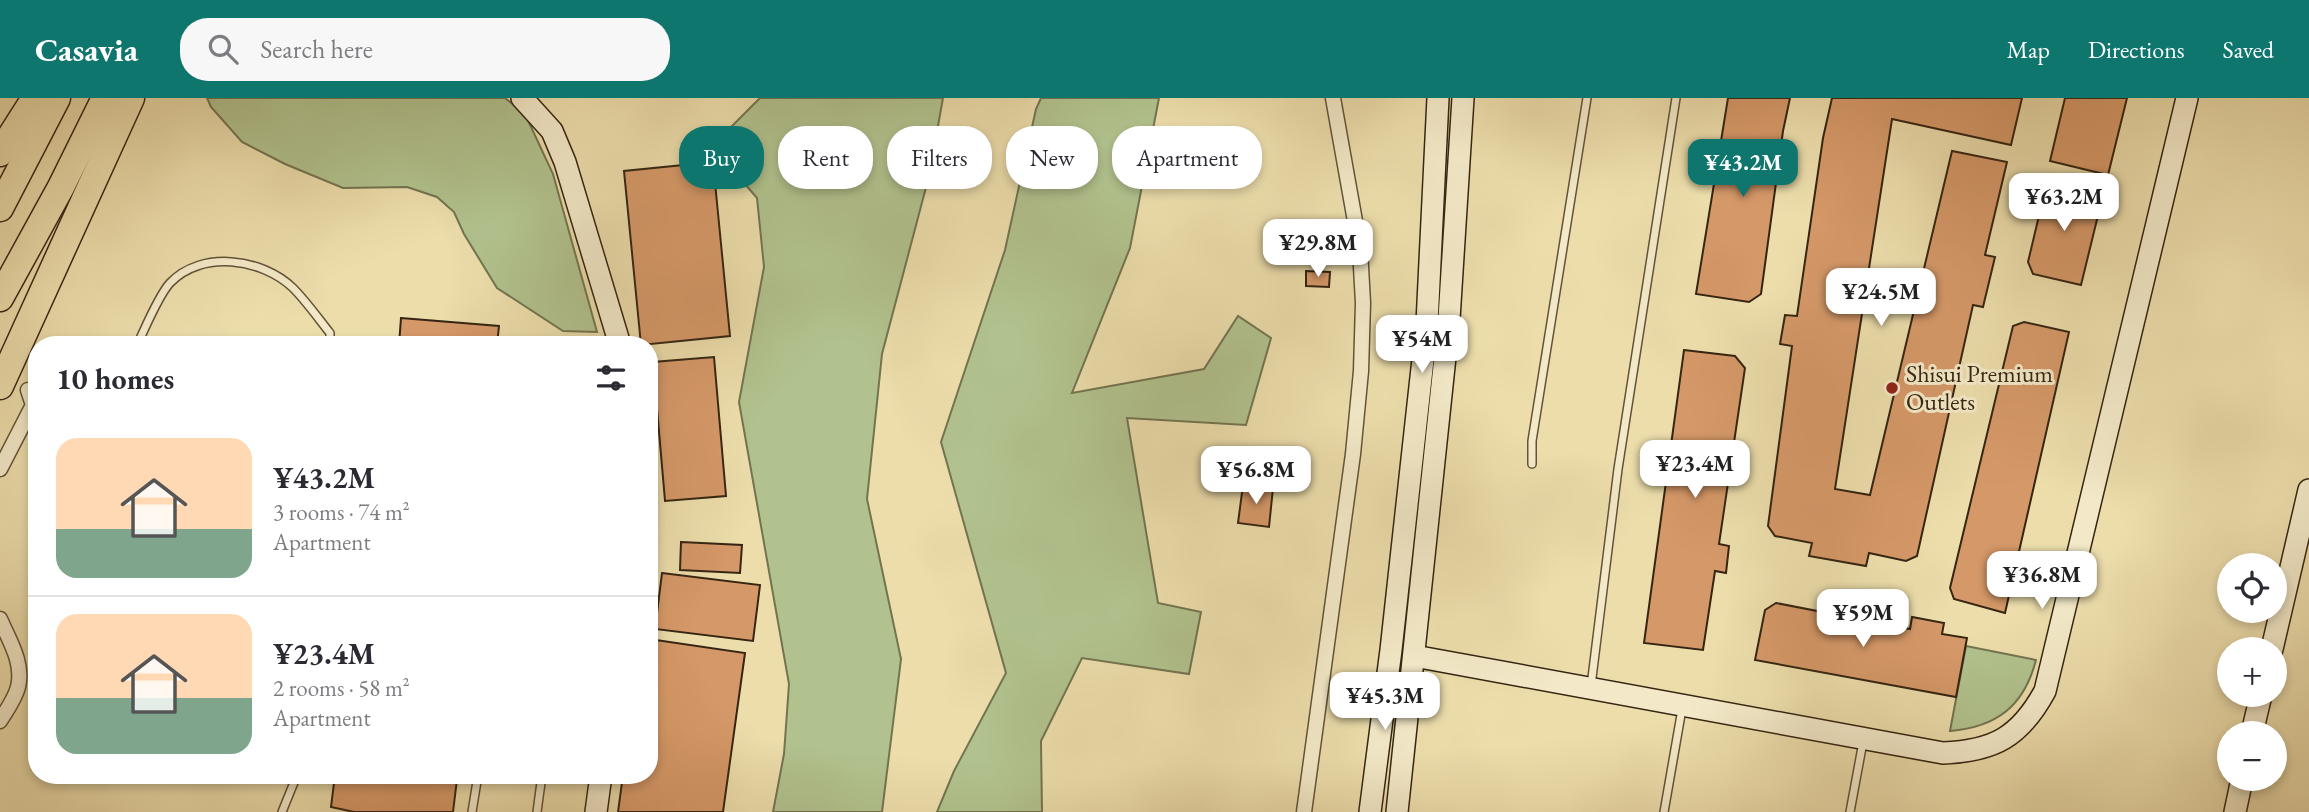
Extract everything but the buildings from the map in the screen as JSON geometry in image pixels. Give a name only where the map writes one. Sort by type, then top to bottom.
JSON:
[{"type":"highway","points":[[0,153],[35,98]]},
{"type":"highway","points":[[0,208],[57,98]]},
{"type":"highway","points":[[0,298],[61,187],[105,98]]},
{"type":"highway","points":[[0,386],[131,98]]},
{"type":"street","points":[[522,98],[552,131],[565,162],[617,336]]},
{"type":"street","points":[[1304,812],[1349,481],[1361,371],[1363,303],[1360,249],[1333,98]]},
{"type":"street","points":[[1370,812],[1391,650],[1427,323],[1438,98]]},
{"type":"street","points":[[1397,812],[1450,319],[1463,98]]},
{"type":"street","points":[[1414,656],[1942,753],[1969,752],[1997,743],[2021,727],[2034,712],[2045,691],[2186,98]]},
{"type":"street","points":[[0,469],[28,415]]},
{"type":"street","points":[[2275,637],[2305,524],[2309,489]]},
{"type":"street","points":[[0,619],[18,660],[19,674],[18,686],[0,722]]},
{"type":"street","points":[[596,812],[600,784]]},
{"type":"street","points":[[2235,812],[2239,791]]},
{"type":"lane","points":[[1532,464],[1532,441],[1587,98]]},
{"type":"lane","points":[[1591,687],[1618,469],[1676,98]]},
{"type":"lane","points":[[141,336],[169,284],[188,268],[210,262],[236,263],[264,269],[292,287],[330,336]]},
{"type":"lane","points":[[1664,812],[1683,704]]},
{"type":"lane","points":[[1850,812],[1864,738]]},
{"type":"lane","points":[[282,812],[293,784]]},
{"type":"lane","points":[[472,812],[477,784]]},
{"type":"lane","points":[[537,812],[541,784]]},
{"type":"green space","points":[[207,98],[505,98],[525,114],[553,174],[597,332],[563,331],[497,288],[464,234],[454,212],[437,197],[407,187],[343,188],[285,164],[242,142],[211,107]]},
{"type":"green space","points":[[760,98],[943,98],[938,126],[887,126],[887,189],[926,189],[882,354],[867,499],[901,659],[882,812],[773,812],[784,754],[789,684],[739,402],[764,267],[757,198],[749,189],[764,189],[764,126],[732,126]]},
{"type":"green space","points":[[1041,98],[1159,98],[1154,126],[1112,126],[1112,189],[1141,189],[1130,248],[1072,393],[1204,369],[1238,316],[1271,338],[1246,425],[1127,418],[1158,603],[1201,612],[1189,674],[1082,658],[1041,741],[1042,812],[937,812],[954,771],[1006,673],[941,442],[1005,250],[1018,189],[1098,189],[1098,126],[1032,126]]},
{"type":"green space","points":[[1966,646],[2036,660],[2024,690],[2006,711],[1982,725],[1950,731]]},
{"type":"place","name":"Shisui Premium Outlets","points":[[1892,388]]}]
